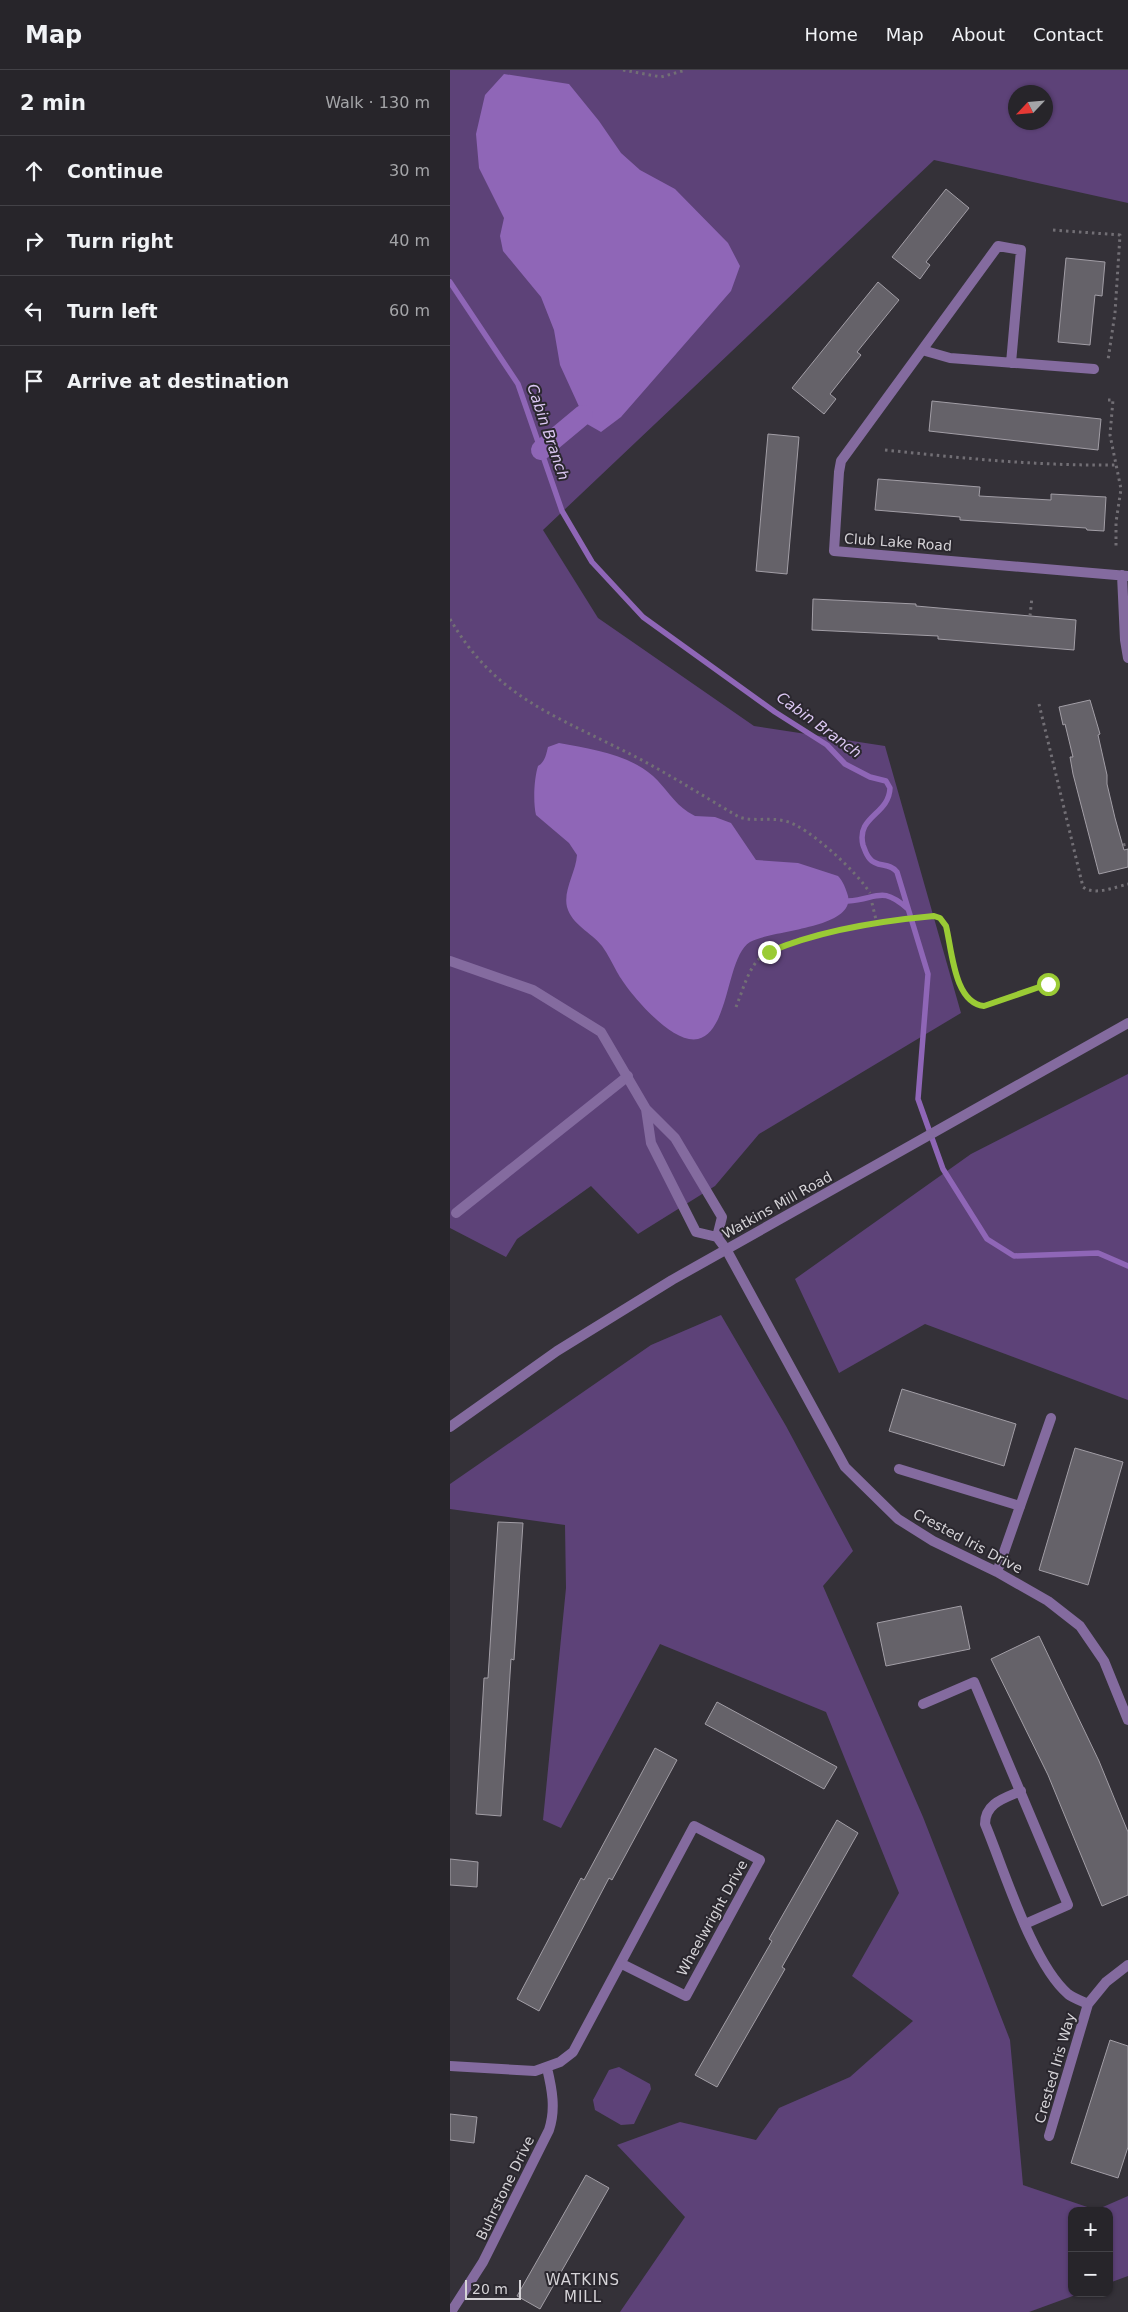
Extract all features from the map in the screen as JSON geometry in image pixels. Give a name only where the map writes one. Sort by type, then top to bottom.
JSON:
[{"type":"street","name":"Club Lake Road","points":[[1012,363],[1021,250],[998,246],[842,462],[838,481],[834,551],[1125,576]]},
{"type":"street","points":[[922,350],[950,358],[1094,369]]},
{"type":"street","points":[[1125,576],[1125,640],[1128,658]]},
{"type":"street","points":[[450,961],[533,990],[601,1032],[646,1109],[675,1138],[722,1217],[717,1237],[696,1232],[651,1143],[646,1109]]},
{"type":"street","name":"Watkins Mill Road","points":[[450,1427],[593,1327],[726,1249],[1128,1023]]},
{"type":"street","points":[[456,1213],[628,1076]]},
{"type":"street","name":"Crested Iris Drive","points":[[717,1237],[726,1249],[845,1467],[898,1519],[932,1541],[997,1572],[1048,1601],[1080,1626],[1104,1661],[1128,1720]]},
{"type":"street","points":[[997,1572],[1051,1418]]},
{"type":"street","points":[[899,1469],[1020,1506]]},
{"type":"street","points":[[922,1704],[974,1682],[1068,1905],[1026,1924]]},
{"type":"street","points":[[1021,1791],[998,1801],[985,1815],[985,1824],[1038,1953],[1053,1978],[1069,1995],[1088,2004]]},
{"type":"street","name":"Wheelwright Drive","points":[[450,2066],[504,2071],[534,2071],[560,2062],[573,2052],[622,1964],[694,1826],[760,1860],[686,1996],[622,1964]]},
{"type":"street","name":"Crested Iris Way","points":[[1049,2136],[1088,2004],[1106,1982],[1128,1965]]},
{"type":"street","name":"Buhrstone Drive","points":[[451,2312],[483,2262],[549,2130],[552,2120],[553,2095],[547,2068]]},
{"type":"path","points":[[623,70],[661,77],[686,70]]},
{"type":"path","points":[[1054,230],[1120,235],[1115,313],[1108,360]]},
{"type":"path","points":[[1108,400],[1113,400],[1110,435],[1121,489],[1116,522],[1116,547]]},
{"type":"path","points":[[885,450],[1080,466],[1115,465]]},
{"type":"path","points":[[1030,616],[1032,596]]},
{"type":"path","points":[[450,619],[473,654],[490,673],[544,712],[617,747],[739,817],[749,820],[778,819],[796,823],[826,847],[870,892]]},
{"type":"path","points":[[1039,704],[1083,887],[1092,891],[1128,884]]},
{"type":"path","points":[[1123,845],[1128,844]]},
{"type":"path","points":[[872,903],[877,924]]},
{"type":"path","points":[[736,1007],[754,966],[769,952],[801,939],[828,932],[920,917],[934,916],[940,918],[946,926],[960,984],[969,1001],[976,1005],[984,1006],[1048,984]]},
{"type":"shaded area","points":[[450,70],[1128,70],[1128,203],[934,160],[543,530],[598,618],[754,726],[885,746],[961,1013],[759,1134],[715,1186],[638,1234],[591,1186],[517,1239],[506,1257],[450,1228]]},
{"type":"shaded area","points":[[504,74],[569,84],[599,121],[621,153],[640,170],[675,189],[728,243],[740,266],[731,291],[621,417],[601,432],[587,424],[560,365],[554,330],[541,297],[503,251],[500,236],[504,218],[479,168],[476,134],[485,95]]},
{"type":"shaded area","points":[[559,743],[621,757],[632,762],[653,776],[678,804],[688,812],[695,816],[715,817],[731,823],[756,860],[798,863],[838,876],[848,896],[847,907],[838,915],[825,922],[750,942],[742,950],[736,962],[722,1009],[716,1023],[708,1033],[698,1039],[688,1039],[676,1034],[664,1026],[641,1004],[623,981],[602,946],[577,924],[569,913],[566,901],[577,855],[569,843],[536,815],[534,804],[538,766],[544,760],[548,747]]},
{"type":"shaded area","points":[[1128,1074],[1128,1400],[925,1324],[839,1373],[795,1279],[971,1154]]},
{"type":"shaded area","points":[[721,1315],[786,1426],[853,1551],[823,1586],[923,1817],[1010,2040],[1023,2185],[1087,2207],[1068,2207],[1068,2297],[1070,2297],[1029,2312],[620,2312],[685,2217],[617,2145],[680,2122],[756,2140],[779,2108],[850,2077],[913,2021],[852,1976],[899,1893],[826,1712],[660,1644],[561,1828],[543,1820],[566,1588],[565,1525],[450,1509],[450,1484],[651,1345]]},
{"type":"shaded area","points":[[619,2067],[650,2084],[651,2089],[634,2124],[621,2125],[595,2110],[593,2100],[609,2070]]},
{"type":"shaded area","points":[[1128,2196],[1128,2276],[1113,2282],[1113,2207],[1103,2207]]},
{"type":"building","points":[[946,189],[969,208],[926,262],[930,265],[920,279],[892,257]]},
{"type":"building","points":[[1066,258],[1105,262],[1102,296],[1095,295],[1090,345],[1058,342]]},
{"type":"building","points":[[878,282],[899,300],[857,352],[861,355],[830,394],[836,399],[824,414],[792,388]]},
{"type":"building","points":[[932,401],[1101,419],[1098,450],[929,431]]},
{"type":"building","points":[[768,434],[799,437],[787,574],[756,571]]},
{"type":"building","points":[[878,479],[980,487],[979,496],[1051,500],[1051,494],[1106,497],[1104,531],[1087,530],[1086,528],[960,520],[960,517],[875,510]]},
{"type":"building","points":[[813,599],[916,604],[916,606],[1076,620],[1074,650],[938,639],[938,636],[812,630]]},
{"type":"building","points":[[1090,700],[1100,734],[1098,735],[1115,818],[1124,850],[1128,849],[1128,867],[1099,874],[1073,774],[1070,757],[1073,757],[1059,707]]},
{"type":"building","points":[[902,1389],[1016,1424],[1004,1466],[889,1431]]},
{"type":"building","points":[[1075,1448],[1123,1462],[1088,1585],[1039,1570]]},
{"type":"building","points":[[498,1522],[523,1523],[514,1660],[511,1659],[501,1816],[476,1814],[484,1678],[488,1678]]},
{"type":"building","points":[[961,1606],[970,1649],[886,1666],[877,1623]]},
{"type":"building","points":[[1039,1636],[1099,1761],[1128,1832],[1128,1895],[1102,1906],[1048,1775],[991,1659]]},
{"type":"building","points":[[717,1702],[837,1767],[824,1789],[705,1724]]},
{"type":"building","points":[[655,1748],[677,1760],[612,1880],[609,1878],[539,2011],[517,1999],[581,1878],[584,1880]]},
{"type":"building","points":[[837,1820],[858,1833],[782,1967],[785,1969],[717,2087],[695,2075],[772,1941],[769,1939]]},
{"type":"building","points":[[450,1859],[478,1862],[477,1887],[450,1885]]},
{"type":"building","points":[[1110,2040],[1128,2046],[1128,2147],[1118,2178],[1071,2163]]},
{"type":"building","points":[[450,2114],[477,2117],[474,2143],[450,2140]]},
{"type":"building","points":[[586,2175],[609,2188],[540,2309],[517,2296]]},
{"type":"waterway","name":"Cabin Branch","points":[[450,282],[518,384],[562,511],[592,562],[643,617],[775,712],[827,745],[845,764],[870,777],[886,781],[890,788],[884,804],[864,828],[862,835],[863,845],[873,862],[891,867],[897,872],[928,974],[918,1099],[943,1169],[987,1239],[1014,1256],[1098,1253],[1128,1266]]},
{"type":"waterway","points":[[541,450],[583,415]]},
{"type":"waterway","points":[[848,901],[885,895],[908,909]]},
{"type":"district","name":"WATKINS MILL","points":[[583,2288]]},
{"type":"route","points":[[769,952],[801,939],[828,932],[934,916],[940,918],[946,926],[956,972],[965,996],[969,1001],[976,1005],[984,1006],[1048,984]]}]
